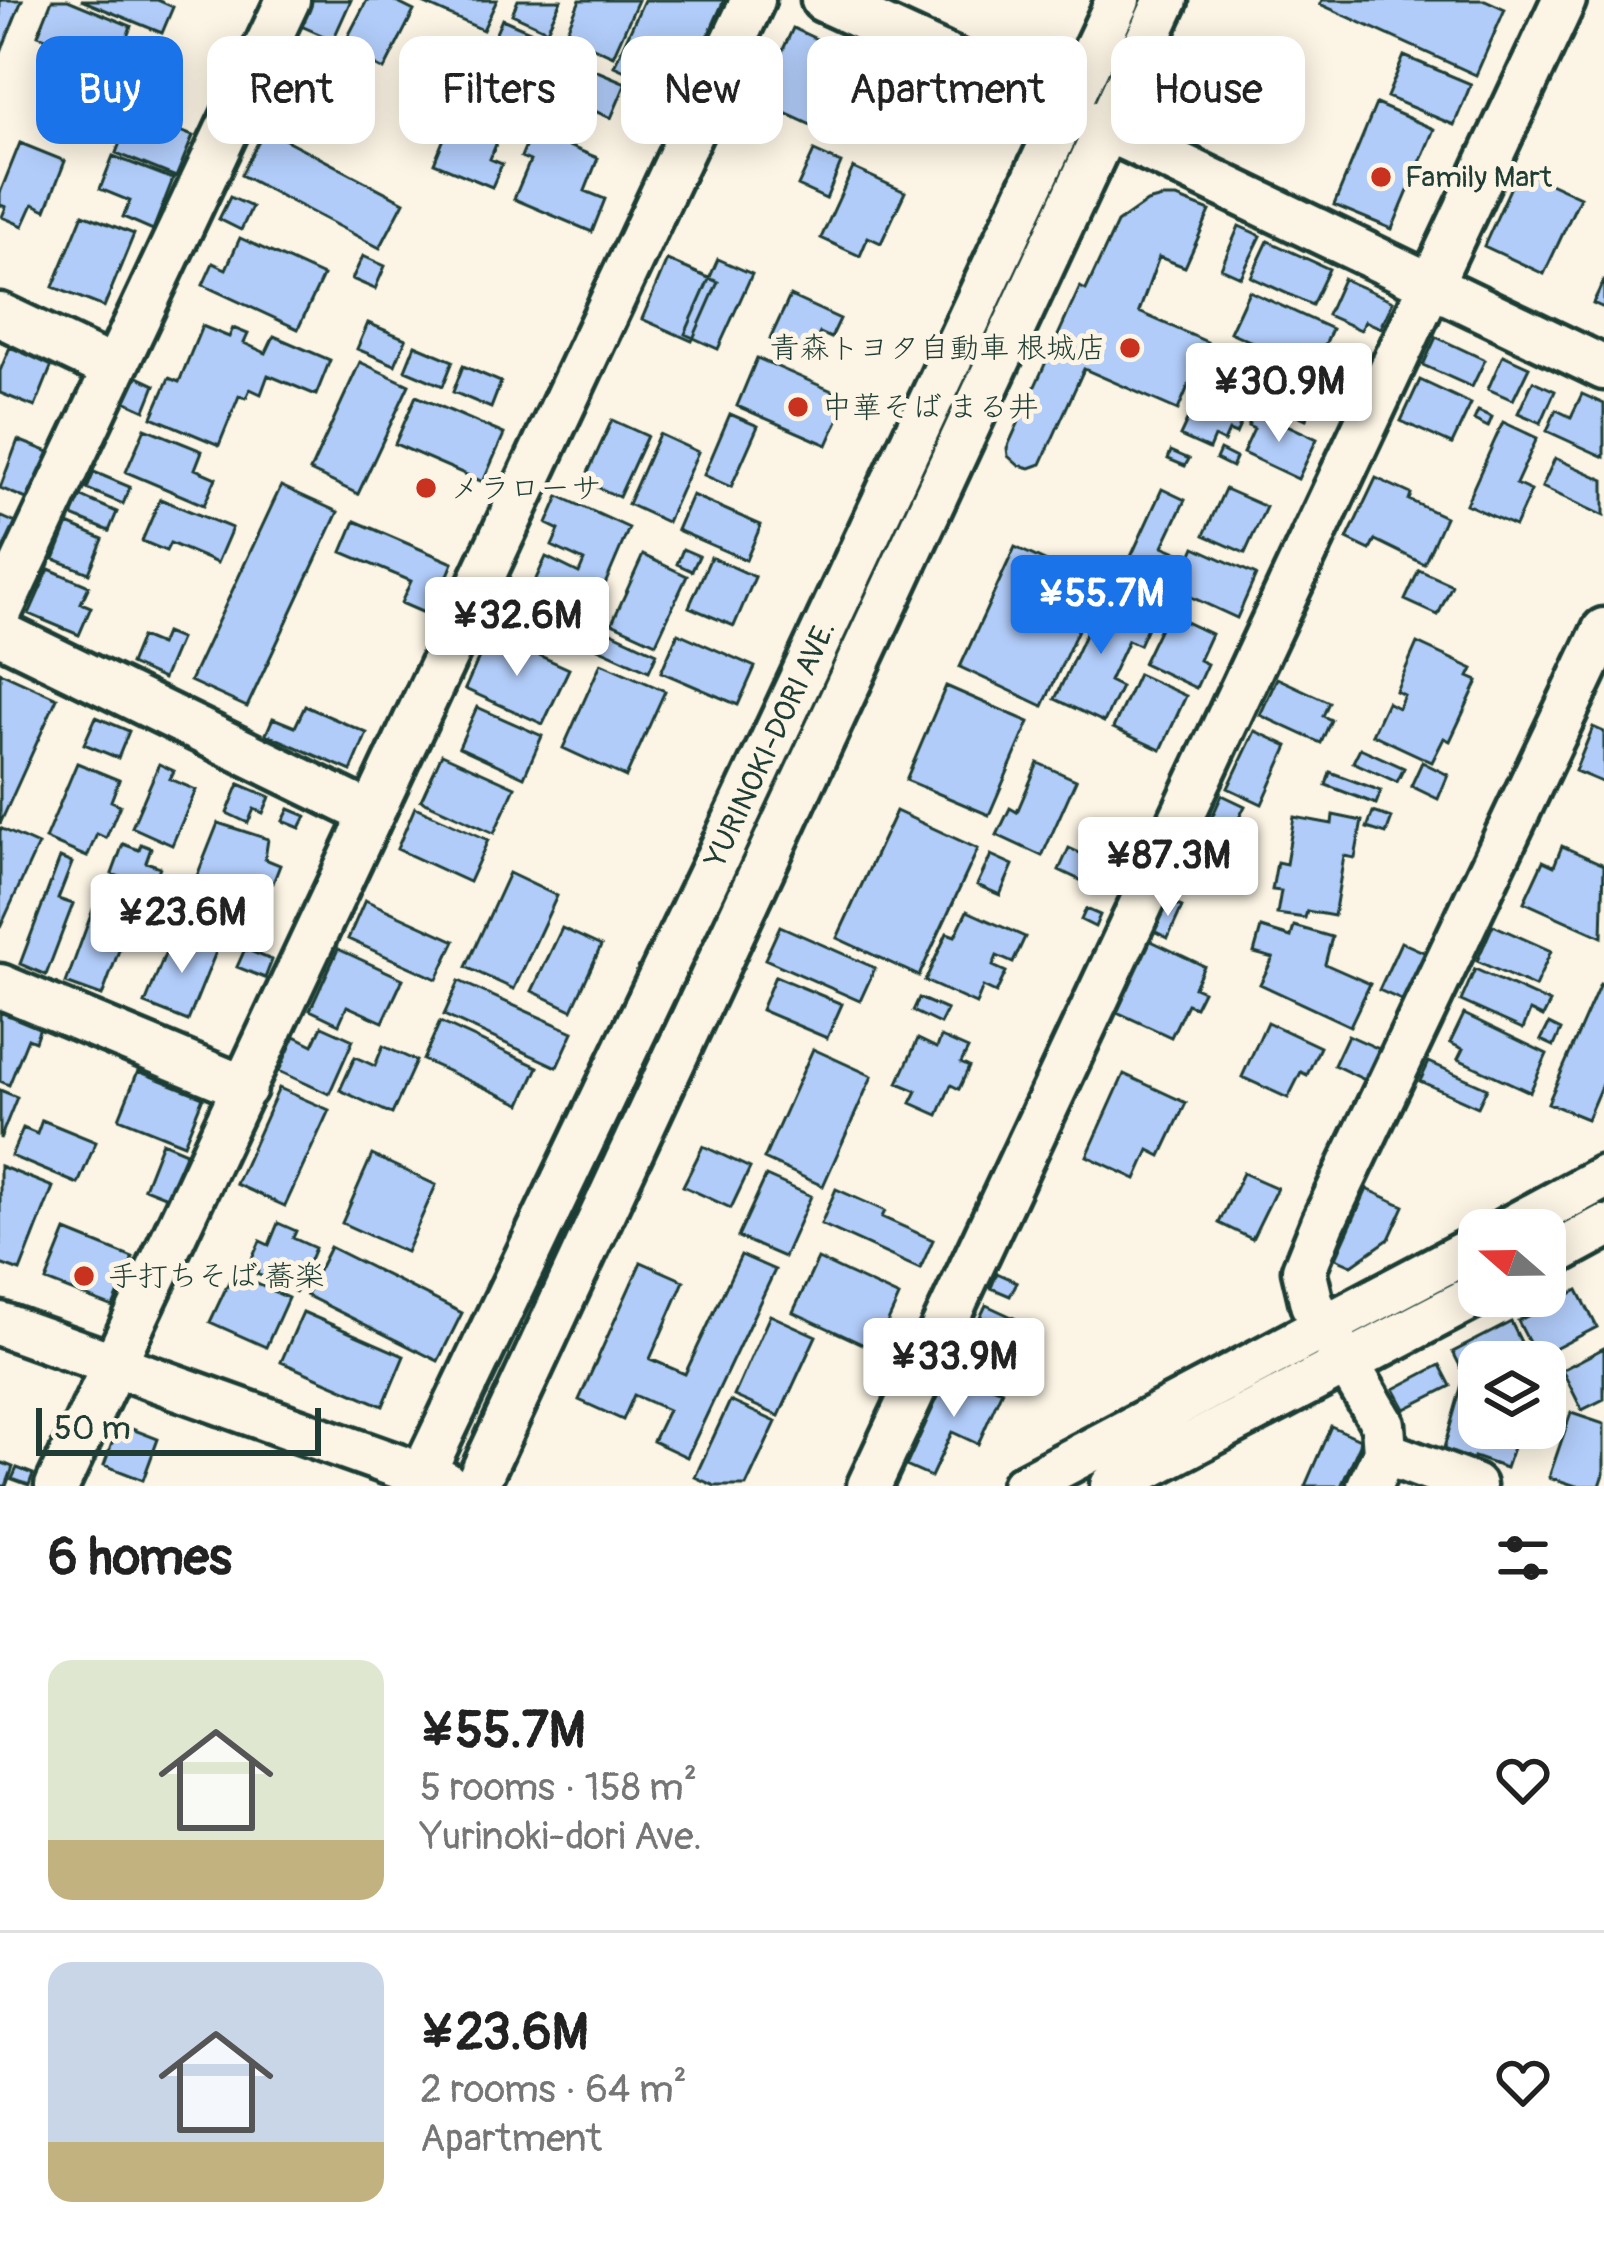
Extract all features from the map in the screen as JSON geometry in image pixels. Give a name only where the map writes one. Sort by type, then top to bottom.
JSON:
[{"type":"street","points":[[0,612],[288,0]]},
{"type":"street","points":[[57,1486],[753,0]]},
{"type":"street","points":[[823,0],[901,36]]},
{"type":"street","name":"YURINOKI-DORI AVE.","points":[[1087,66],[1118,0]]},
{"type":"street","name":"YURINOKI-DORI AVE.","points":[[476,1486],[1166,0]]},
{"type":"street","points":[[868,1486],[1564,0]]},
{"type":"street","points":[[1087,122],[1604,368]]},
{"type":"street","name":"YURINOKI-DORI AVE.","points":[[431,1482],[1050,144]]},
{"type":"street","points":[[0,315],[114,369]]},
{"type":"street","points":[[1474,1486],[1377,1469],[1383,1424],[1312,1304],[1304,1270],[1604,630]]},
{"type":"street","points":[[0,633],[371,814]]},
{"type":"street","points":[[0,986],[245,1088]]},
{"type":"street","points":[[1545,1209],[1604,1177]]},
{"type":"street","points":[[1566,1248],[1604,1227]]},
{"type":"street","points":[[1023,1486],[1458,1256]]},
{"type":"street","points":[[1112,1486],[1458,1305]]},
{"type":"street","points":[[0,1324],[431,1482]]},
{"type":"building","points":[[0,0],[22,0],[0,54]]},
{"type":"building","points":[[52,0],[68,0],[131,26],[127,36],[38,35]]},
{"type":"building","points":[[81,0],[157,0],[173,7],[162,33]]},
{"type":"building","points":[[310,0],[351,0],[335,36],[299,25]]},
{"type":"building","points":[[367,0],[392,0],[414,11],[384,70],[375,65],[375,36],[348,36]]},
{"type":"building","points":[[497,0],[483,30],[423,3]]},
{"type":"building","points":[[518,0],[561,0],[547,30],[512,14]]},
{"type":"building","points":[[580,0],[638,0],[613,56],[597,49],[597,36],[565,34]]},
{"type":"building","points":[[644,0],[724,0],[708,36],[628,36]]},
{"type":"building","points":[[1322,0],[1485,0],[1505,9],[1476,75],[1320,4]]},
{"type":"building","points":[[502,19],[530,31],[528,36],[495,36]]},
{"type":"building","points":[[793,28],[810,36],[807,123],[783,112],[783,49]]},
{"type":"building","points":[[1404,56],[1471,84],[1454,125],[1387,97]]},
{"type":"building","points":[[597,71],[621,81],[611,118],[597,112]]},
{"type":"building","points":[[1376,104],[1434,129],[1392,229],[1334,205]]},
{"type":"building","points":[[183,132],[193,136],[176,177],[116,153],[119,144],[183,144]]},
{"type":"building","points":[[20,143],[65,161],[46,210],[33,204],[23,226],[2,217],[6,207],[0,205],[0,193]]},
{"type":"building","points":[[257,144],[294,144],[404,202],[380,248],[241,175]]},
{"type":"building","points":[[442,144],[496,144],[490,159],[502,164],[492,187],[434,163]]},
{"type":"building","points":[[526,144],[564,144],[598,158],[585,191],[605,199],[592,232],[514,199],[530,161],[521,157]]},
{"type":"building","points":[[814,151],[841,163],[826,199],[798,186]]},
{"type":"building","points":[[113,156],[173,179],[153,230],[123,217],[130,201],[100,189]]},
{"type":"building","points":[[853,168],[905,192],[881,243],[868,237],[860,256],[821,238]]},
{"type":"building","points":[[1519,169],[1580,197],[1544,274],[1484,246]]},
{"type":"building","points":[[230,197],[252,207],[241,230],[219,219]]},
{"type":"building","points":[[1177,198],[1210,211],[1185,267],[1159,257],[1139,312],[1207,342],[1178,410],[1084,369],[1041,464],[1018,465],[1007,448],[1080,287],[1086,290],[1117,223],[1147,202]]},
{"type":"building","points":[[83,214],[134,234],[104,307],[53,287]]},
{"type":"building","points":[[1239,226],[1261,236],[1241,277],[1221,268]]},
{"type":"building","points":[[240,238],[323,276],[298,329],[203,285],[213,263],[226,269]]},
{"type":"building","points":[[1268,241],[1329,269],[1312,305],[1251,277]]},
{"type":"building","points":[[363,256],[385,266],[375,289],[352,279]]},
{"type":"building","points":[[718,259],[752,274],[718,349],[685,334]]},
{"type":"building","points":[[667,260],[718,282],[692,341],[642,319]]},
{"type":"building","points":[[1343,279],[1393,301],[1381,328],[1365,321],[1361,330],[1327,315]]},
{"type":"building","points":[[1604,280],[1604,308],[1593,303]]},
{"type":"building","points":[[1249,291],[1332,329],[1314,370],[1230,332]]},
{"type":"building","points":[[790,296],[840,319],[831,338],[820,333],[813,347],[803,343],[799,352],[770,339]]},
{"type":"building","points":[[368,323],[406,339],[395,365],[357,349]]},
{"type":"building","points":[[202,326],[229,337],[233,328],[248,334],[244,343],[266,353],[274,336],[330,360],[316,395],[268,375],[261,394],[250,389],[246,398],[239,396],[219,445],[152,417],[169,378],[179,382]]},
{"type":"building","points":[[1436,337],[1485,360],[1472,387],[1423,365]]},
{"type":"building","points":[[415,345],[453,361],[443,386],[405,370]]},
{"type":"building","points":[[10,347],[52,365],[35,407],[0,393],[0,371]]},
{"type":"building","points":[[1220,352],[1317,396],[1306,419],[1209,375]]},
{"type":"building","points":[[1503,355],[1529,367],[1513,400],[1488,389]]},
{"type":"building","points":[[757,358],[848,398],[827,445],[737,406]]},
{"type":"building","points":[[360,362],[409,385],[358,494],[310,471]]},
{"type":"building","points":[[463,366],[501,382],[491,408],[453,392]]},
{"type":"building","points":[[136,376],[155,385],[145,410],[125,401]]},
{"type":"building","points":[[1420,380],[1471,404],[1452,444],[1401,421]]},
{"type":"building","points":[[1533,381],[1555,391],[1541,423],[1518,413]]},
{"type":"building","points":[[1203,386],[1248,407],[1236,434],[1229,431],[1224,442],[1214,437],[1209,449],[1180,436]]},
{"type":"building","points":[[1582,394],[1604,404],[1604,457],[1547,431],[1556,410],[1571,417]]},
{"type":"building","points":[[416,396],[504,434],[483,482],[395,444]]},
{"type":"building","points":[[1255,410],[1317,439],[1298,479],[1243,453],[1254,429],[1248,426]]},
{"type":"building","points":[[1478,411],[1492,417],[1488,427],[1474,420]]},
{"type":"building","points":[[730,414],[758,426],[731,487],[704,475]]},
{"type":"building","points":[[612,420],[647,436],[619,497],[584,481]]},
{"type":"building","points":[[1503,422],[1537,438],[1516,484],[1531,491],[1515,526],[1466,504]]},
{"type":"building","points":[[145,428],[202,451],[195,469],[216,478],[204,505],[126,472]]},
{"type":"building","points":[[659,434],[698,452],[667,522],[628,504]]},
{"type":"building","points":[[18,440],[49,452],[29,500],[0,488]]},
{"type":"building","points":[[1220,450],[1236,458],[1232,467],[1216,459]]},
{"type":"building","points":[[1171,451],[1189,459],[1185,466],[1168,459]]},
{"type":"building","points":[[1555,458],[1604,480],[1604,516],[1542,487]]},
{"type":"building","points":[[94,472],[130,487],[123,504],[87,489]]},
{"type":"building","points":[[1376,478],[1445,517],[1424,564],[1375,540],[1370,550],[1347,539]]},
{"type":"building","points":[[281,486],[338,512],[247,707],[190,681]]},
{"type":"building","points":[[1162,489],[1185,500],[1163,546],[1179,553],[1162,591],[1123,574]]},
{"type":"building","points":[[1225,489],[1266,507],[1245,553],[1204,535]]},
{"type":"building","points":[[692,495],[761,525],[746,560],[677,530]]},
{"type":"building","points":[[80,496],[117,512],[109,531],[72,516]]},
{"type":"building","points":[[559,496],[629,528],[591,617],[531,590],[546,557],[579,573],[584,561],[552,546],[559,530],[547,524]]},
{"type":"building","points":[[160,499],[232,528],[217,563],[170,543],[166,551],[142,541]]},
{"type":"building","points":[[0,516],[16,523],[1,558],[0,558]]},
{"type":"building","points":[[355,521],[453,563],[431,616],[401,603],[411,581],[342,552]]},
{"type":"building","points":[[68,524],[103,539],[89,573],[54,559]]},
{"type":"building","points":[[1015,547],[1098,586],[1043,706],[960,667]]},
{"type":"building","points":[[1195,547],[1256,575],[1237,618],[1176,590]]},
{"type":"building","points":[[683,549],[699,556],[692,571],[677,564]]},
{"type":"building","points":[[643,555],[687,576],[656,643],[612,623]]},
{"type":"building","points":[[711,557],[755,577],[734,626],[689,607]]},
{"type":"building","points":[[49,569],[89,586],[81,603],[91,607],[79,635],[29,614]]},
{"type":"building","points":[[1419,570],[1452,585],[1438,615],[1405,600]]},
{"type":"building","points":[[1113,591],[1137,603],[1131,615],[1149,623],[1139,645],[1128,640],[1109,681],[1121,687],[1104,722],[1055,699],[1101,600],[1107,603]]},
{"type":"building","points":[[1167,613],[1211,634],[1199,660],[1207,664],[1196,688],[1143,663]]},
{"type":"building","points":[[607,630],[657,653],[649,671],[598,648]]},
{"type":"building","points":[[165,633],[180,639],[163,679],[130,664],[141,637],[160,645]]},
{"type":"building","points":[[490,633],[569,669],[543,724],[465,689]]},
{"type":"building","points":[[678,633],[755,667],[738,705],[661,672]]},
{"type":"building","points":[[1417,643],[1473,669],[1469,677],[1478,681],[1450,741],[1444,738],[1432,762],[1372,734],[1387,702],[1398,708],[1404,695],[1396,691]]},
{"type":"building","points":[[601,663],[665,691],[626,777],[563,748]]},
{"type":"building","points":[[0,672],[57,698],[0,824]]},
{"type":"building","points":[[1138,674],[1186,696],[1161,750],[1113,728]]},
{"type":"building","points":[[1277,678],[1329,702],[1323,716],[1331,720],[1321,743],[1260,715]]},
{"type":"building","points":[[946,686],[1029,722],[989,815],[906,780]]},
{"type":"building","points":[[305,706],[367,733],[351,771],[266,734],[273,718],[295,727]]},
{"type":"building","points":[[477,707],[542,736],[524,777],[459,747]]},
{"type":"building","points":[[96,717],[129,731],[118,758],[84,744]]},
{"type":"building","points":[[1593,727],[1604,732],[1604,783],[1575,771]]},
{"type":"building","points":[[1255,731],[1288,746],[1262,804],[1228,788]]},
{"type":"building","points":[[1360,748],[1404,768],[1397,782],[1353,762]]},
{"type":"building","points":[[442,754],[515,787],[494,833],[421,800]]},
{"type":"building","points":[[1422,762],[1448,775],[1438,799],[1411,786]]},
{"type":"building","points":[[77,763],[119,780],[111,801],[120,805],[106,838],[97,834],[87,857],[45,839]]},
{"type":"building","points":[[1038,763],[1076,780],[1042,856],[997,835],[1010,808],[1017,812]]},
{"type":"building","points":[[159,764],[174,771],[170,779],[196,790],[172,845],[132,827]]},
{"type":"building","points":[[1330,772],[1381,791],[1376,804],[1326,785]]},
{"type":"building","points":[[239,784],[270,797],[263,813],[254,809],[248,823],[227,813]]},
{"type":"building","points":[[1222,795],[1245,806],[1237,822],[1243,825],[1221,873],[1215,870],[1211,878],[1189,868]]},
{"type":"building","points":[[415,807],[488,840],[469,882],[397,849]]},
{"type":"building","points":[[289,809],[306,816],[300,828],[283,821]]},
{"type":"building","points":[[896,811],[978,849],[919,976],[837,938]]},
{"type":"building","points":[[1373,812],[1392,818],[1386,834],[1367,828]]},
{"type":"building","points":[[1333,815],[1362,821],[1355,858],[1344,856],[1334,916],[1307,911],[1305,918],[1277,914],[1281,891],[1272,890],[1277,862],[1286,864],[1294,817],[1332,824]]},
{"type":"building","points":[[218,823],[268,839],[265,859],[280,865],[273,883],[263,879],[251,910],[193,886]]},
{"type":"building","points":[[0,828],[38,845],[0,928]]},
{"type":"building","points":[[123,844],[139,850],[141,844],[151,848],[146,862],[160,867],[151,889],[112,874]]},
{"type":"building","points":[[1562,846],[1604,865],[1602,937],[1524,902],[1543,861],[1554,866]]},
{"type":"building","points":[[1069,848],[1106,865],[1095,887],[1059,870]]},
{"type":"building","points":[[991,855],[1013,865],[1000,895],[977,885]]},
{"type":"building","points":[[60,858],[72,863],[58,899],[73,904],[46,975],[20,964]]},
{"type":"building","points":[[509,873],[557,896],[514,989],[466,967]]},
{"type":"building","points":[[102,885],[138,899],[102,996],[66,983]]},
{"type":"building","points":[[365,900],[455,941],[437,979],[348,939]]},
{"type":"building","points":[[1168,901],[1182,907],[1168,938],[1154,931]]},
{"type":"building","points":[[1086,909],[1100,915],[1095,927],[1081,920]]},
{"type":"building","points":[[967,911],[1025,937],[1013,963],[997,956],[993,966],[1006,972],[996,993],[983,987],[976,1004],[925,981],[947,933],[955,936]]},
{"type":"building","points":[[1493,925],[1551,951],[1535,987],[1477,961]]},
{"type":"building","points":[[780,926],[875,968],[860,1001],[765,959]]},
{"type":"building","points":[[1294,926],[1332,937],[1325,964],[1370,984],[1350,1026],[1260,984],[1273,958],[1254,953],[1261,928],[1291,937]]},
{"type":"building","points":[[562,928],[601,946],[572,1010],[532,991]]},
{"type":"building","points":[[173,934],[201,945],[205,935],[220,942],[188,1021],[145,1004]]},
{"type":"building","points":[[1149,940],[1204,966],[1194,987],[1203,991],[1195,1007],[1187,1004],[1171,1037],[1117,1012]]},
{"type":"building","points":[[1401,942],[1428,954],[1406,1002],[1379,990]]},
{"type":"building","points":[[245,949],[272,960],[265,978],[237,967]]},
{"type":"building","points":[[338,949],[403,979],[383,1022],[347,1006],[339,1024],[310,1010]]},
{"type":"building","points":[[1475,969],[1550,1003],[1543,1017],[1530,1011],[1523,1029],[1461,1001]]},
{"type":"building","points":[[775,976],[842,1004],[827,1038],[761,1010]]},
{"type":"building","points":[[459,981],[573,1032],[557,1067],[444,1015]]},
{"type":"building","points":[[1600,984],[1604,986],[1604,1079],[1587,1119],[1548,1103]]},
{"type":"building","points":[[919,998],[947,1010],[940,1024],[913,1011]]},
{"type":"building","points":[[0,1012],[40,1027],[35,1041],[28,1038],[9,1085],[0,1081]]},
{"type":"building","points":[[1464,1014],[1547,1054],[1530,1092],[1458,1059],[1463,1049],[1450,1043]]},
{"type":"building","points":[[440,1022],[538,1067],[521,1104],[423,1060]]},
{"type":"building","points":[[1267,1022],[1320,1047],[1307,1075],[1301,1072],[1288,1098],[1242,1077]]},
{"type":"building","points":[[1549,1024],[1561,1030],[1554,1046],[1541,1040]]},
{"type":"building","points":[[322,1026],[353,1040],[329,1094],[279,1071],[295,1036],[313,1045]]},
{"type":"building","points":[[1348,1035],[1379,1049],[1365,1080],[1334,1065]]},
{"type":"building","points":[[941,1037],[968,1049],[961,1063],[969,1067],[959,1089],[951,1085],[938,1115],[911,1103],[917,1091],[898,1083],[918,1039],[937,1048]]},
{"type":"building","points":[[383,1046],[416,1061],[392,1114],[340,1090],[355,1057],[375,1066]]},
{"type":"building","points":[[813,1049],[872,1076],[823,1186],[764,1159]]},
{"type":"building","points":[[1429,1062],[1487,1088],[1478,1107],[1420,1081]]},
{"type":"building","points":[[138,1071],[203,1097],[184,1144],[119,1118]]},
{"type":"building","points":[[1124,1074],[1186,1103],[1161,1156],[1149,1150],[1136,1179],[1087,1156]]},
{"type":"building","points":[[279,1088],[329,1110],[285,1206],[236,1184]]},
{"type":"building","points":[[0,1090],[17,1097],[0,1139]]},
{"type":"building","points":[[42,1120],[96,1142],[78,1184],[11,1156],[23,1128],[37,1134]]},
{"type":"building","points":[[162,1142],[186,1152],[167,1197],[144,1188]]},
{"type":"building","points":[[703,1146],[750,1168],[731,1208],[683,1186]]},
{"type":"building","points":[[372,1155],[436,1185],[406,1252],[342,1223]]},
{"type":"building","points":[[0,1166],[53,1187],[20,1271],[0,1264]]},
{"type":"building","points":[[1243,1173],[1277,1188],[1252,1239],[1219,1223]]},
{"type":"building","points":[[766,1176],[811,1196],[784,1257],[738,1237]]},
{"type":"building","points":[[836,1189],[933,1240],[920,1269],[821,1224]]},
{"type":"building","points":[[1367,1189],[1404,1206],[1389,1239],[1352,1265],[1336,1258]]},
{"type":"building","points":[[278,1223],[296,1231],[293,1238],[315,1248],[296,1292],[257,1274],[260,1266],[251,1261],[260,1241],[269,1245]]},
{"type":"building","points":[[66,1231],[133,1258],[113,1307],[46,1281]]},
{"type":"building","points":[[330,1247],[462,1313],[438,1361],[306,1295]]},
{"type":"building","points":[[741,1255],[775,1270],[687,1457],[653,1441],[668,1410],[634,1395],[623,1420],[579,1400],[641,1262],[684,1281],[650,1359],[685,1374]]},
{"type":"building","points":[[818,1259],[899,1297],[875,1350],[793,1312]]},
{"type":"building","points":[[233,1273],[288,1298],[266,1347],[210,1322]]},
{"type":"building","points":[[997,1273],[1017,1282],[1010,1296],[991,1288]]},
{"type":"building","points":[[1578,1290],[1597,1327],[1566,1343],[1528,1341],[1518,1321],[1566,1317],[1566,1296]]},
{"type":"building","points":[[986,1305],[1027,1324],[1005,1372],[963,1354]]},
{"type":"building","points":[[303,1312],[404,1356],[383,1406],[281,1362]]},
{"type":"building","points":[[770,1315],[816,1336],[779,1416],[734,1396]]},
{"type":"building","points":[[1511,1322],[1520,1341],[1474,1341]]},
{"type":"building","points":[[1604,1348],[1604,1399],[1582,1410],[1566,1368]]},
{"type":"building","points":[[1440,1365],[1451,1386],[1405,1409],[1394,1389]]},
{"type":"building","points":[[948,1375],[969,1384],[972,1377],[1002,1390],[978,1444],[952,1432],[931,1477],[906,1466]]},
{"type":"building","points":[[1458,1398],[1458,1449],[1513,1449],[1506,1468],[1474,1457],[1471,1465],[1442,1455]]},
{"type":"building","points":[[730,1401],[776,1422],[746,1486],[715,1486],[695,1477]]},
{"type":"building","points":[[1571,1413],[1604,1424],[1600,1486],[1576,1486],[1549,1477],[1559,1449],[1566,1449]]},
{"type":"building","points":[[119,1424],[158,1439],[143,1480],[104,1465]]},
{"type":"building","points":[[1331,1426],[1362,1440],[1341,1486],[1305,1486]]},
{"type":"building","points":[[0,1462],[13,1467],[6,1486],[0,1486]]},
{"type":"building","points":[[17,1468],[33,1474],[29,1485],[12,1479]]},
{"type":"place","name":"Family Mart","points":[[1381,177]]},
{"type":"place","name":"青森トヨタ自動車 根城店","points":[[1130,348]]},
{"type":"place","name":"中華そば まる井","points":[[798,407]]},
{"type":"place","name":"メラローサ","points":[[426,488]]},
{"type":"place","name":"手打ちそば 蕎楽","points":[[84,1276]]}]
